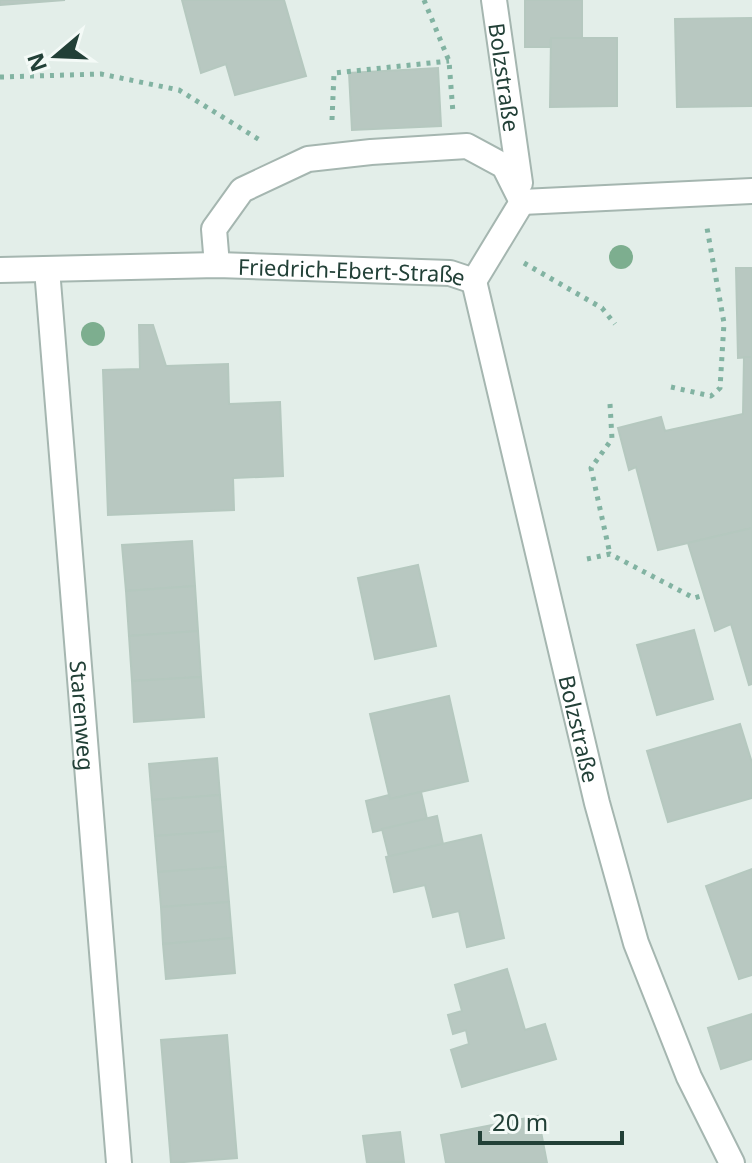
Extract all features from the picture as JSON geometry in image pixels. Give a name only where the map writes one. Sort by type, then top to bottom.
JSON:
[{"type":"street","name":"Bolzstraße","points":[[494,0],[522,202]]},
{"type":"street","points":[[217,265],[214,229],[242,190],[308,159],[467,146],[504,166],[522,202],[752,191]]},
{"type":"street","name":"Friedrich-Ebert-Straße","points":[[0,270],[217,265],[450,273],[474,281],[522,202]]},
{"type":"street","name":"Starenweg","points":[[47,269],[119,1163]]},
{"type":"street","name":"Bolzstraße","points":[[474,281],[597,803],[636,943],[689,1077],[732,1163]]},
{"type":"path","points":[[424,0],[449,61],[454,126],[511,123]]},
{"type":"path","points":[[332,133],[334,73],[449,61]]},
{"type":"path","points":[[0,77],[101,74],[179,90],[262,142],[276,140]]},
{"type":"path","points":[[671,387],[711,396],[720,388],[724,323],[701,194]]},
{"type":"path","points":[[495,246],[602,308],[615,324]]},
{"type":"path","points":[[610,404],[612,439],[591,468],[610,554]]},
{"type":"path","points":[[587,559],[610,554],[694,598],[704,595]]},
{"type":"building","points":[[0,0],[65,0],[0,5]]},
{"type":"building","points":[[182,0],[284,0],[306,76],[235,95],[226,64],[201,73]]},
{"type":"building","points":[[525,0],[582,0],[582,38],[551,38],[550,47],[525,47]]},
{"type":"building","points":[[752,18],[752,106],[677,107],[675,19]]},
{"type":"building","points":[[551,38],[617,38],[617,106],[550,107]]},
{"type":"building","points":[[438,68],[441,126],[352,130],[349,73]]},
{"type":"building","points":[[736,268],[752,268],[752,357],[738,358]]},
{"type":"building","points":[[139,325],[153,325],[166,366],[228,364],[229,404],[280,402],[283,476],[233,478],[234,510],[108,515],[103,370],[140,369]]},
{"type":"building","points":[[744,357],[752,357],[752,528],[658,550],[636,467],[629,470],[618,428],[661,417],[665,431],[743,414]]},
{"type":"building","points":[[752,528],[752,684],[749,685],[731,624],[715,631],[688,543]]},
{"type":"building","points":[[192,541],[195,586],[126,591],[122,545]]},
{"type":"building","points":[[418,565],[436,646],[375,659],[358,578]]},
{"type":"building","points":[[195,586],[198,631],[129,636],[126,591]]},
{"type":"building","points":[[694,630],[713,699],[657,715],[637,645]]},
{"type":"building","points":[[198,631],[201,677],[132,681],[129,636]]},
{"type":"building","points":[[201,677],[204,717],[134,722],[132,681]]},
{"type":"building","points":[[449,696],[468,781],[390,799],[370,714]]},
{"type":"building","points":[[740,724],[752,763],[752,798],[668,822],[647,751]]},
{"type":"building","points":[[217,758],[220,795],[152,800],[149,764]]},
{"type":"building","points":[[421,792],[427,819],[373,832],[366,801]]},
{"type":"building","points":[[220,795],[223,831],[155,836],[152,800]]},
{"type":"building","points":[[437,816],[443,844],[389,857],[382,829]]},
{"type":"building","points":[[223,831],[226,867],[158,872],[155,836]]},
{"type":"building","points":[[481,835],[504,938],[467,947],[459,911],[433,917],[425,885],[394,892],[386,857]]},
{"type":"building","points":[[226,867],[229,902],[161,907],[158,872]]},
{"type":"building","points":[[752,869],[752,975],[739,979],[706,886]]},
{"type":"building","points":[[229,902],[232,938],[163,944],[161,907]]},
{"type":"building","points":[[232,938],[235,973],[166,979],[163,944]]},
{"type":"building","points":[[507,969],[525,1030],[545,1024],[556,1059],[462,1087],[451,1050],[469,1044],[466,1030],[453,1034],[448,1015],[462,1011],[455,985]]},
{"type":"building","points":[[752,1014],[752,1059],[721,1069],[708,1028]]},
{"type":"building","points":[[227,1035],[237,1158],[171,1163],[161,1040]]},
{"type":"building","points":[[538,1116],[547,1163],[446,1163],[441,1135]]},
{"type":"building","points":[[400,1132],[404,1162],[367,1163],[363,1136]]}]
